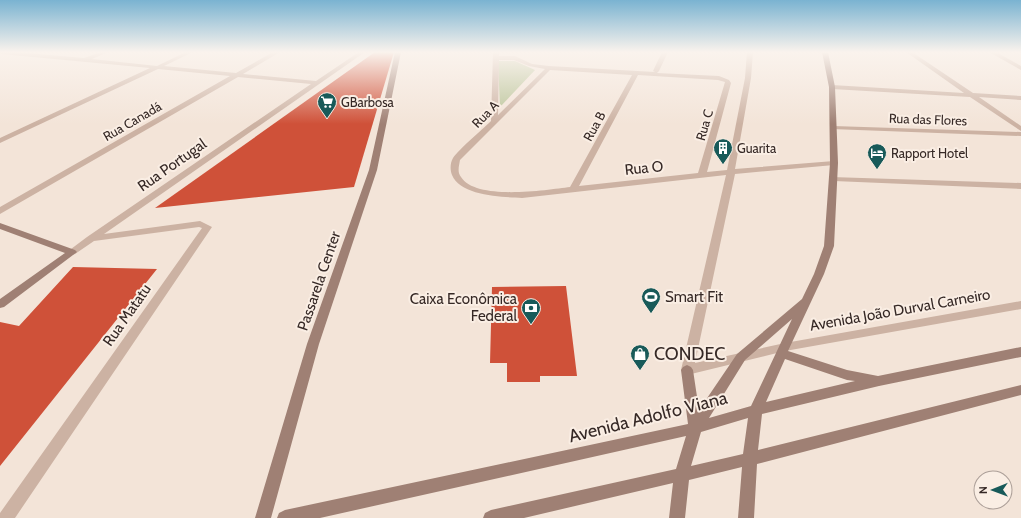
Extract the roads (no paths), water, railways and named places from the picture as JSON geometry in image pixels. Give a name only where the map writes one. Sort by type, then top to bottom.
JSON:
[{"type":"street","points":[[0,141],[139,76]]},
{"type":"street","name":"Rua Canadá","points":[[0,211],[234,76]]},
{"type":"street","points":[[248,76],[317,83]]},
{"type":"street","name":"Rua Portugal","points":[[0,304],[90,239],[327,76]]},
{"type":"street","name":"Passarela Center","points":[[263,518],[313,344],[373,170],[393,76]]},
{"type":"street","points":[[494,121],[495,76]]},
{"type":"street","name":"Rua A","points":[[460,181],[454,173],[453,167],[456,159],[540,76]]},
{"type":"street","name":"Rua B","points":[[572,190],[634,76]]},
{"type":"street","name":"Rua C","points":[[689,76],[719,78],[727,81],[728,83],[702,175]]},
{"type":"street","points":[[695,428],[688,370],[731,172],[748,76]]},
{"type":"street","points":[[746,518],[750,459],[756,410],[819,274],[829,246],[834,179],[832,87],[830,76]]},
{"type":"street","points":[[944,76],[1021,128]]},
{"type":"street","points":[[832,87],[1021,98]]},
{"type":"street","name":"Rua das Flores","points":[[833,128],[1021,134]]},
{"type":"street","name":"Rua O","points":[[460,181],[473,190],[496,195],[522,195],[731,172],[834,163]]},
{"type":"street","points":[[834,179],[1021,186]]},
{"type":"street","name":"Rua Matatu","points":[[6,518],[207,227],[200,224],[90,239]]},
{"type":"street","points":[[0,226],[72,252]]},
{"type":"street","points":[[677,518],[682,473],[695,428],[741,357],[807,300]]},
{"type":"street","name":"Avenida João Durval Carneiro","points":[[688,370],[741,357],[1021,304]]},
{"type":"street","points":[[783,350],[847,376],[879,381]]},
{"type":"street","name":"Avenida Adolfo Viana","points":[[284,518],[695,428],[756,410],[879,381],[1021,352]]},
{"type":"street","points":[[491,518],[682,473],[750,459],[1021,390]]},
{"type":"place","name":"GBarbosa","points":[[327,119]]},
{"type":"place","name":"Guarita","points":[[723,165]]},
{"type":"place","name":"Rapport Hotel","points":[[877,170]]},
{"type":"place","name":"Smart Fit","points":[[651,314]]},
{"type":"place","name":"Caixa Econômica Federal","points":[[531,325]]},
{"type":"place","name":"CONDEC","points":[[640,371]]}]
